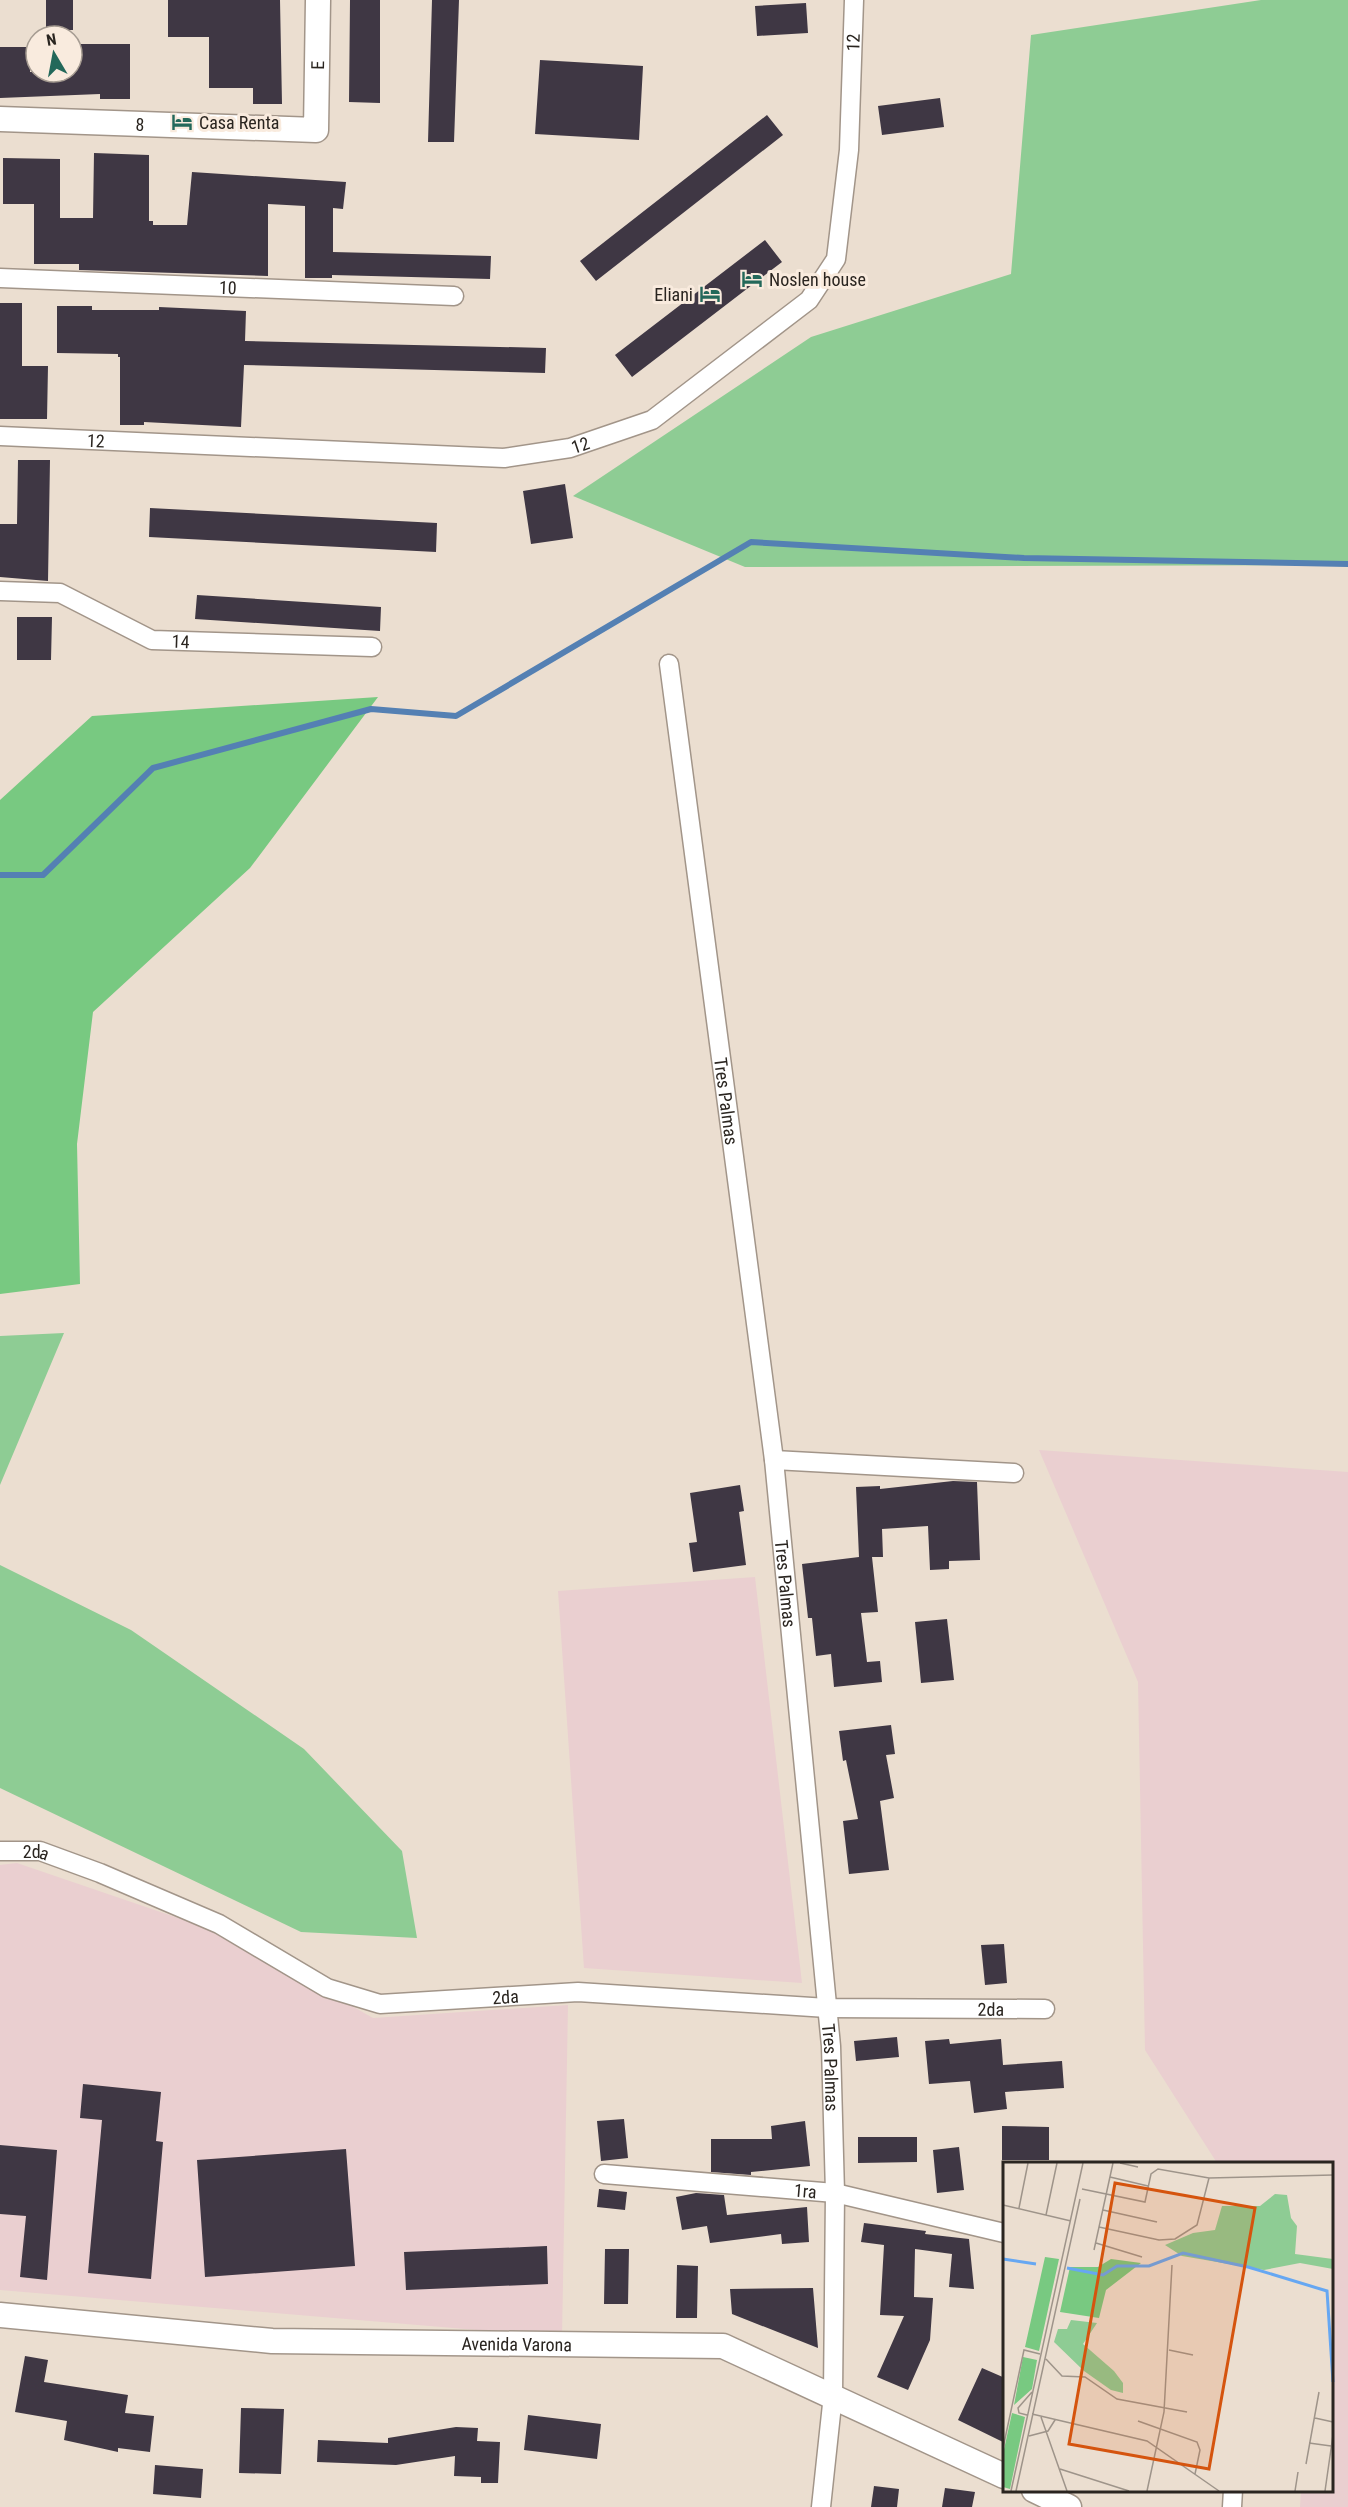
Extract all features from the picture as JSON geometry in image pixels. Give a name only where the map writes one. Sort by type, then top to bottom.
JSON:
[{"type":"street","name":"E","points":[[316,130],[318,0]]},
{"type":"street","name":"12","points":[[0,436],[504,458],[570,448],[652,420],[809,300],[836,260],[849,150],[854,0]]},
{"type":"street","name":"8","points":[[0,118],[316,130]]},
{"type":"street","name":"10","points":[[0,278],[454,296]]},
{"type":"street","name":"14","points":[[0,591],[60,593],[152,640],[372,647]]},
{"type":"street","name":"Tres Palmas","points":[[669,664],[774,1460],[831,2046],[835,2193],[833,2396],[821,2507]]},
{"type":"street","points":[[774,1460],[1014,1473]]},
{"type":"street","name":"2da","points":[[0,1851],[40,1851],[100,1873],[219,1924],[327,1988],[380,2004],[578,1992],[827,2008],[1045,2010]]},
{"type":"street","name":"1ra","points":[[604,2174],[835,2193],[1003,2233]]},
{"type":"street","name":"Avenida Varona","points":[[0,2315],[272,2341],[723,2346],[1003,2475]]},
{"type":"street","points":[[1038,2492],[1069,2507]]},
{"type":"street","points":[[1232,2507],[1233,2492]]},
{"type":"shaded area","points":[[1039,1450],[1348,1472],[1348,2507],[1300,2507],[1301,2492],[1333,2492],[1333,2162],[1216,2162],[1145,2050],[1138,1682]]},
{"type":"shaded area","points":[[755,1577],[802,1983],[584,1968],[558,1591]]},
{"type":"shaded area","points":[[17,1863],[225,1934],[373,2018],[568,2005],[562,2337],[0,2290],[0,1865]]},
{"type":"green space","points":[[1261,0],[1348,0],[1348,565],[745,567],[573,496],[811,337],[1011,274],[1031,35]]},
{"type":"green space","points":[[378,697],[250,868],[93,1012],[77,1144],[80,1284],[0,1294],[0,800],[92,716]]},
{"type":"green space","points":[[64,1333],[0,1485],[0,1336]]},
{"type":"green space","points":[[0,1565],[131,1630],[304,1749],[402,1851],[417,1938],[301,1932],[0,1788]]},
{"type":"building","points":[[46,0],[73,0],[73,24],[46,24]]},
{"type":"building","points":[[168,0],[280,0],[282,104],[253,104],[253,88],[209,88],[209,37],[168,37]]},
{"type":"building","points":[[350,0],[380,0],[380,103],[349,102]]},
{"type":"building","points":[[432,0],[459,0],[454,142],[428,142]]},
{"type":"building","points":[[806,3],[808,33],[757,36],[755,6]]},
{"type":"building","points":[[84,44],[130,44],[130,99],[100,99],[100,94],[0,98],[0,47],[24,47],[24,84],[84,84]]},
{"type":"building","points":[[540,60],[643,66],[639,140],[535,134]]},
{"type":"building","points":[[940,98],[944,127],[882,135],[878,106]]},
{"type":"building","points":[[767,115],[783,135],[596,281],[580,261]]},
{"type":"building","points":[[94,153],[149,155],[149,221],[153,221],[153,225],[187,225],[192,172],[346,182],[343,209],[333,208],[333,252],[491,256],[490,279],[332,275],[332,278],[305,278],[305,206],[268,204],[268,276],[79,270],[79,264],[34,264],[34,204],[3,204],[3,158],[60,159],[60,218],[93,218]]},
{"type":"building","points":[[765,240],[782,262],[632,377],[615,355]]},
{"type":"building","points":[[0,303],[22,303],[22,366],[48,366],[47,419],[0,419]]},
{"type":"building","points":[[57,306],[92,306],[92,310],[159,310],[159,307],[246,311],[245,341],[546,348],[545,373],[244,365],[241,427],[144,422],[144,425],[120,425],[120,357],[118,354],[57,353]]},
{"type":"building","points":[[18,460],[50,460],[48,581],[0,577],[0,524],[17,524]]},
{"type":"building","points":[[565,484],[573,538],[531,544],[523,491]]},
{"type":"building","points":[[150,508],[437,523],[436,552],[149,537]]},
{"type":"building","points":[[197,595],[381,607],[380,631],[195,619]]},
{"type":"building","points":[[17,617],[52,617],[51,660],[17,660]]},
{"type":"building","points":[[953,1481],[977,1482],[980,1560],[949,1561],[949,1569],[930,1570],[928,1526],[882,1529],[883,1557],[872,1557],[878,1612],[861,1613],[867,1662],[880,1661],[882,1682],[834,1687],[831,1654],[816,1656],[812,1618],[808,1618],[802,1564],[859,1557],[856,1487],[880,1486],[880,1489]]},
{"type":"building","points":[[740,1485],[744,1511],[739,1512],[746,1565],[693,1572],[689,1543],[697,1542],[690,1493]]},
{"type":"building","points":[[947,1619],[954,1680],[921,1683],[915,1622]]},
{"type":"building","points":[[891,1725],[895,1754],[886,1755],[894,1798],[880,1801],[889,1870],[849,1874],[843,1821],[858,1819],[846,1760],[843,1761],[839,1731]]},
{"type":"building","points":[[1004,1944],[1007,1983],[985,1985],[981,1945]]},
{"type":"building","points":[[897,2037],[899,2057],[856,2061],[854,2041]]},
{"type":"building","points":[[949,2039],[950,2044],[1001,2039],[1003,2065],[1062,2061],[1064,2088],[1005,2092],[1007,2109],[974,2113],[970,2081],[929,2084],[925,2041]]},
{"type":"building","points":[[83,2084],[161,2092],[156,2141],[163,2142],[151,2279],[88,2273],[102,2120],[80,2118]]},
{"type":"building","points":[[624,2119],[628,2158],[601,2161],[597,2121]]},
{"type":"building","points":[[805,2121],[810,2166],[751,2172],[751,2175],[711,2172],[711,2139],[772,2139],[771,2126]]},
{"type":"building","points":[[1002,2126],[1049,2127],[1049,2160],[1002,2160]]},
{"type":"building","points":[[858,2137],[917,2137],[917,2162],[858,2163]]},
{"type":"building","points":[[0,2145],[57,2150],[47,2280],[20,2277],[26,2216],[0,2214]]},
{"type":"building","points":[[959,2147],[964,2190],[937,2193],[933,2150]]},
{"type":"building","points":[[346,2149],[355,2266],[205,2277],[197,2160]]},
{"type":"building","points":[[599,2189],[627,2192],[625,2210],[597,2207]]},
{"type":"building","points":[[696,2193],[724,2195],[727,2215],[807,2207],[809,2242],[782,2244],[781,2234],[710,2243],[707,2226],[682,2230],[676,2197]]},
{"type":"building","points":[[864,2223],[969,2239],[974,2289],[949,2287],[952,2254],[915,2249],[914,2297],[933,2298],[930,2340],[908,2390],[877,2377],[904,2316],[880,2315],[884,2245],[861,2242]]},
{"type":"building","points":[[547,2246],[548,2284],[406,2290],[404,2252]]},
{"type":"building","points":[[605,2249],[629,2249],[628,2304],[604,2304]]},
{"type":"building","points":[[677,2265],[698,2266],[697,2318],[676,2318]]},
{"type":"building","points":[[813,2288],[818,2348],[732,2314],[730,2289]]},
{"type":"building","points":[[25,2356],[48,2360],[44,2382],[128,2395],[125,2413],[154,2416],[150,2452],[118,2448],[118,2452],[64,2440],[67,2421],[15,2412]]},
{"type":"building","points":[[982,2368],[1003,2377],[1003,2442],[958,2420]]},
{"type":"building","points":[[241,2408],[284,2409],[281,2474],[239,2473]]},
{"type":"building","points":[[528,2415],[601,2424],[597,2459],[524,2450]]},
{"type":"building","points":[[456,2427],[478,2428],[477,2441],[500,2442],[498,2483],[481,2483],[481,2477],[454,2476],[455,2456],[396,2465],[317,2462],[318,2440],[388,2443],[388,2438]]},
{"type":"building","points":[[155,2465],[203,2469],[201,2498],[153,2494]]},
{"type":"building","points":[[874,2486],[899,2489],[897,2507],[871,2507]]},
{"type":"building","points":[[945,2488],[975,2492],[972,2507],[942,2507]]},
{"type":"waterway","points":[[0,875],[43,875],[153,768],[371,709],[456,716],[751,542],[1024,558],[1348,564]]},
{"type":"place","name":"Casa Renta","points":[[182,122]]},
{"type":"place","name":"Noslen house","points":[[752,279]]},
{"type":"place","name":"Eliani","points":[[710,294]]}]
